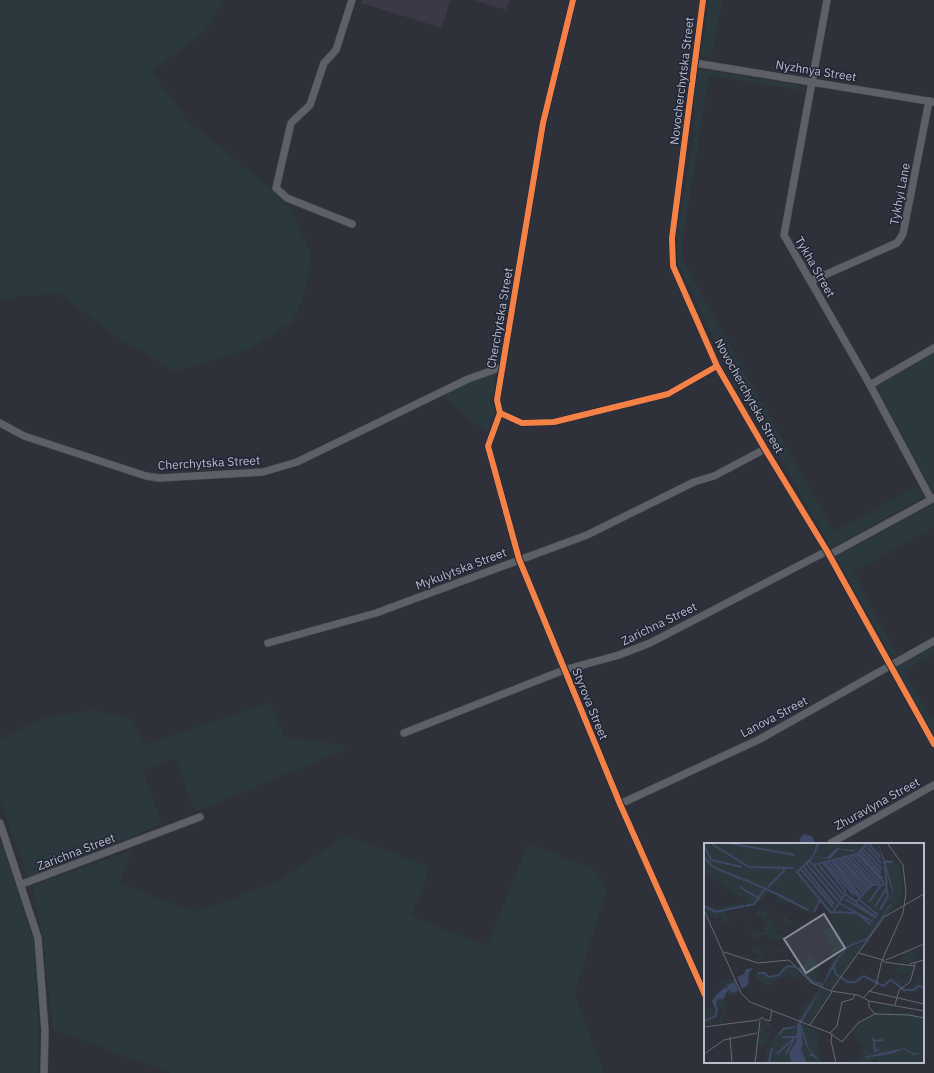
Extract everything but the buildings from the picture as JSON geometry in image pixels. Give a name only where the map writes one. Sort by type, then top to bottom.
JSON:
[{"type":"street","points":[[352,0],[336,50],[324,63],[310,105],[291,123],[276,188],[287,198],[352,224]]},
{"type":"street","name":"Cherchytska Street","points":[[500,413],[497,400],[543,123],[573,0]]},
{"type":"street","name":"Novocherchytska Street","points":[[703,0],[672,238],[673,266],[717,366],[764,449],[828,553],[934,744]]},
{"type":"street","name":"Tykha Street","points":[[827,0],[784,235],[933,498]]},
{"type":"street","name":"Nyzhnya Street","points":[[695,63],[812,81],[932,102]]},
{"type":"street","name":"Tykhyi Lane","points":[[811,282],[897,243],[903,234],[932,102]]},
{"type":"street","points":[[870,385],[934,348]]},
{"type":"street","points":[[500,413],[522,423],[554,422],[668,394],[717,366]]},
{"type":"street","name":"Cherchytska Street","points":[[0,423],[24,436],[146,476],[159,478],[262,472],[297,462],[468,379],[502,367]]},
{"type":"street","name":"Styrova Street","points":[[500,413],[488,446],[519,559],[620,804],[704,993]]},
{"type":"street","name":"Mykulytska Street","points":[[268,643],[376,613],[587,535],[694,482],[714,476],[764,449]]},
{"type":"street","name":"Zarichna Street","points":[[404,733],[564,670],[619,655],[650,643],[933,498]]},
{"type":"street","name":"Lanova Street","points":[[620,804],[760,738],[934,641]]},
{"type":"street","name":"Zhuravlyna Street","points":[[831,843],[934,785]]},
{"type":"street","name":"Zarichna Street","points":[[22,884],[200,817]]},
{"type":"street","points":[[0,823],[22,884],[38,938],[45,1031],[44,1073]]},
{"type":"shaded area","points":[[0,0],[223,0],[206,30],[151,72],[189,122],[266,185],[290,208],[311,254],[305,292],[293,321],[250,349],[175,371],[113,334],[60,294],[17,296],[0,301]]},
{"type":"shaded area","points":[[362,0],[450,0],[442,28],[361,3]]},
{"type":"shaded area","points":[[474,0],[509,0],[506,10]]},
{"type":"shaded area","points":[[709,0],[722,0],[712,57],[701,56]]},
{"type":"shaded area","points":[[699,69],[805,86],[804,91],[709,75],[683,237],[683,261],[834,532],[917,486],[923,497],[831,548],[720,349],[678,265],[676,237],[694,137],[694,101]]},
{"type":"shaded area","points":[[934,353],[934,490],[932,491],[877,386]]},
{"type":"shaded area","points":[[496,374],[491,400],[494,412],[487,433],[442,396],[469,382]]},
{"type":"shaded area","points":[[934,504],[934,527],[853,572],[898,657],[890,655],[836,557]]},
{"type":"shaded area","points":[[934,646],[934,654],[904,671],[931,718],[934,716],[934,736],[895,668]]},
{"type":"shaded area","points":[[270,702],[285,738],[353,746],[195,812],[175,758],[142,770],[162,824],[28,878],[0,801],[0,739],[43,718],[95,710],[131,719],[145,745]]},
{"type":"shaded area","points":[[345,836],[430,867],[411,916],[487,946],[528,844],[594,869],[607,890],[574,993],[604,1073],[172,1073],[53,1029],[43,938],[32,886],[132,850],[119,883],[195,912],[278,882]]},
{"type":"shaded area","points":[[0,841],[18,891],[33,940],[38,1021],[37,1073],[0,1073]]},
{"type":"water","points":[[803,834],[812,836],[816,843],[800,843],[799,840]]},
{"type":"cycle path","points":[[573,0],[543,123],[497,400],[500,413],[522,423],[554,422],[668,394],[717,366]]},
{"type":"cycle path","points":[[703,0],[672,238],[673,266],[717,366],[827,551],[934,744]]},
{"type":"cycle path","points":[[500,413],[488,446],[519,559],[620,804],[704,993]]}]
